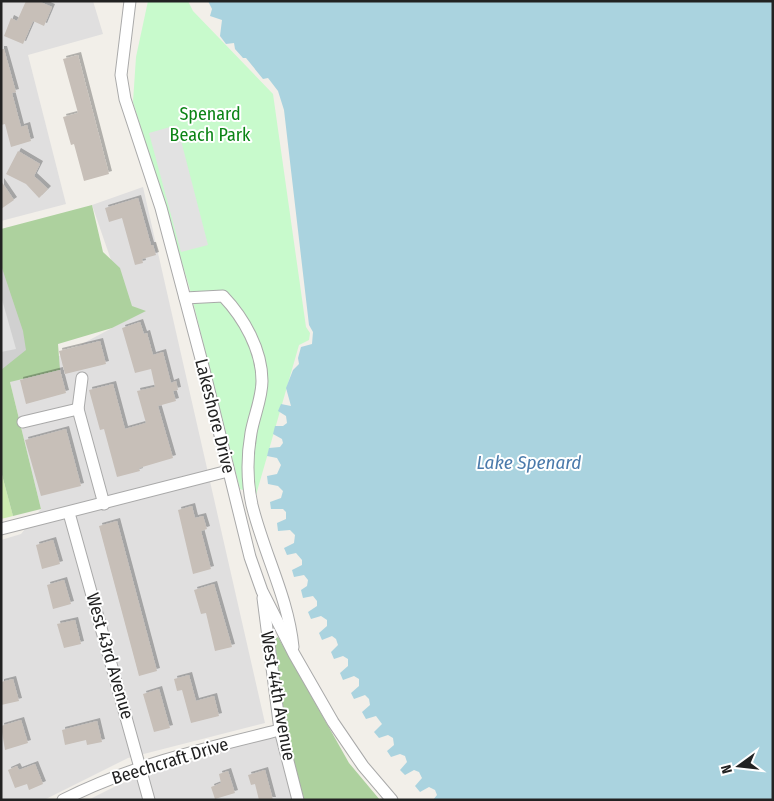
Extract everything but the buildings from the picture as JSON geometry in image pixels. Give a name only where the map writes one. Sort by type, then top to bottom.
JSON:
[{"type":"street","name":"Lakeshore Drive","points":[[130,1],[121,75],[126,99],[161,208],[250,557],[262,591],[294,654],[333,722],[363,766],[392,800]]},
{"type":"street","points":[[185,298],[223,296],[245,324],[260,362],[262,382],[251,434],[248,474],[252,505],[290,620],[294,654]]},
{"type":"street","points":[[82,378],[78,409],[104,504]]},
{"type":"street","points":[[23,422],[78,409]]},
{"type":"street","points":[[1,529],[70,513],[228,471]]},
{"type":"street","name":"West 43rd Avenue","points":[[70,513],[149,800]]},
{"type":"street","name":"West 44th Avenue","points":[[262,591],[280,730],[298,800]]},
{"type":"street","name":"Beechcraft Drive","points":[[63,800],[141,767],[195,750],[280,730]]},
{"type":"shaded area","points":[[1,1],[93,1],[103,34],[28,55],[66,204],[1,221]]},
{"type":"shaded area","points":[[177,125],[208,245],[181,252],[149,133]]},
{"type":"shaded area","points":[[143,187],[265,723],[128,758],[44,800],[1,800],[1,540],[21,534],[41,509],[10,382],[131,318],[92,205]]},
{"type":"shaded area","points":[[1,232],[31,358],[1,373]]},
{"type":"shaded area","points":[[1,296],[16,349],[1,352]]},
{"type":"shaded area","points":[[279,732],[297,800],[88,800],[120,784]]},
{"type":"green space","name":"Spenard Beach Park","points":[[148,1],[188,1],[193,11],[273,94],[306,327],[310,333],[309,340],[299,345],[256,495],[240,489],[189,286],[133,102],[136,57]]},
{"type":"green space","points":[[92,205],[103,252],[120,268],[132,306],[146,311],[112,328],[58,344],[60,370],[10,382],[41,509],[13,516],[1,471],[1,370],[26,350],[23,331],[1,265],[1,229]]},
{"type":"green space","points":[[1,471],[13,516],[1,519]]},
{"type":"green space","points":[[278,637],[349,763],[380,800],[298,800],[280,730],[273,640]]},
{"type":"water","name":"Lake Spenard","points":[[208,1],[773,1],[773,800],[433,800],[437,795],[435,790],[429,787],[420,792],[415,786],[422,778],[419,772],[414,770],[405,775],[400,770],[407,762],[405,756],[400,754],[391,757],[387,751],[394,745],[393,738],[388,735],[379,738],[374,732],[382,724],[376,716],[366,719],[362,712],[370,705],[369,699],[365,695],[354,699],[351,693],[359,686],[359,679],[354,676],[343,680],[340,673],[348,666],[348,659],[343,656],[334,659],[331,652],[338,645],[336,639],[332,636],[322,640],[319,633],[327,626],[327,620],[321,616],[311,619],[308,612],[317,606],[317,601],[313,596],[303,598],[301,590],[307,586],[308,580],[304,575],[294,577],[292,570],[302,565],[302,560],[296,553],[287,555],[284,548],[294,543],[295,535],[290,530],[278,531],[277,523],[286,519],[286,512],[283,509],[271,509],[270,502],[281,498],[283,491],[278,486],[268,484],[267,476],[277,474],[281,465],[277,458],[267,456],[269,448],[280,447],[283,443],[282,439],[273,434],[275,426],[283,426],[287,423],[286,416],[278,411],[281,404],[291,406],[286,388],[293,370],[299,364],[298,358],[301,347],[312,344],[313,332],[309,325],[284,110],[278,91],[268,78],[263,79],[246,58],[243,58],[235,49],[234,43],[226,44],[220,36],[222,20],[210,16],[212,9]]}]
